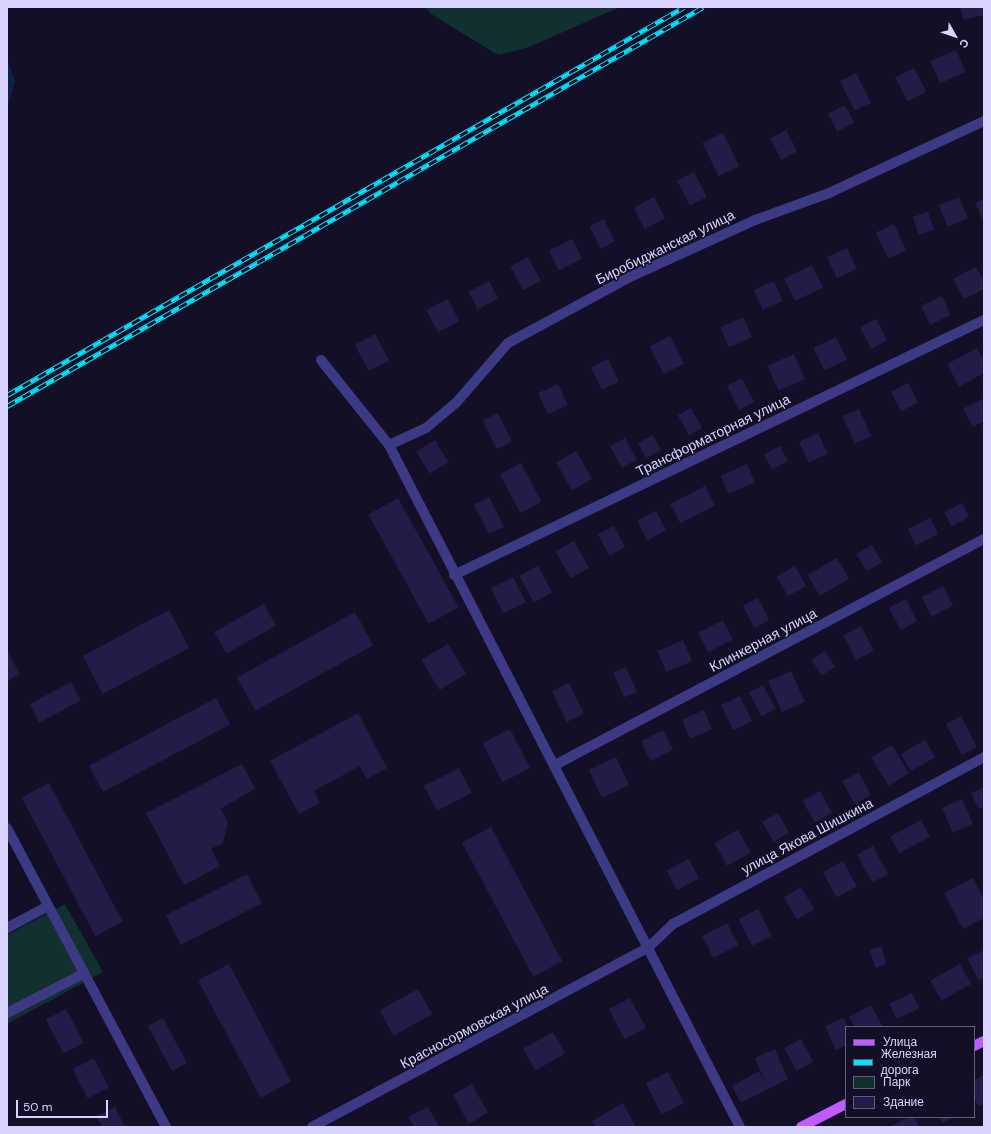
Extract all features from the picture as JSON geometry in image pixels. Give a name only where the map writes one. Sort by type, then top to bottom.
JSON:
[{"type":"main road","points":[[975,1046],[984,1041]]},
{"type":"main road","points":[[801,1127],[845,1105]]},
{"type":"street","name":"Биробиджанская улица","points":[[389,445],[426,428],[456,402],[492,360],[514,340],[637,274],[755,220],[829,193],[984,121]]},
{"type":"street","name":"Трансформаторная улица","points":[[454,575],[984,320]]},
{"type":"street","points":[[321,360],[389,445],[454,575],[555,765],[740,1127]]},
{"type":"street","name":"Клинкерная улица","points":[[555,765],[984,539]]},
{"type":"street","name":"улица Якова Шишкина","points":[[649,947],[673,924],[984,757]]},
{"type":"street","points":[[7,828],[83,974],[166,1127]]},
{"type":"street","points":[[7,928],[48,906]]},
{"type":"street","name":"Красносормовская улица","points":[[312,1127],[649,947]]},
{"type":"street","points":[[7,1013],[83,974]]},
{"type":"green space","points":[[425,7],[620,7],[529,47],[498,55],[431,14]]},
{"type":"green space","points":[[65,904],[103,972],[7,1024],[7,935]]},
{"type":"water","points":[[7,57],[15,82],[7,108]]},
{"type":"building","points":[[960,7],[984,7],[984,15],[964,20]]},
{"type":"building","points":[[956,50],[966,72],[940,83],[930,61]]},
{"type":"building","points":[[914,68],[926,92],[908,102],[895,78]]},
{"type":"building","points":[[856,73],[871,102],[855,111],[840,81]]},
{"type":"building","points":[[845,105],[854,123],[837,131],[828,114]]},
{"type":"building","points":[[786,130],[797,151],[781,160],[770,138]]},
{"type":"building","points":[[723,133],[739,166],[719,176],[702,143]]},
{"type":"building","points":[[694,172],[707,197],[690,206],[677,181]]},
{"type":"building","points":[[654,197],[665,218],[645,229],[634,208]]},
{"type":"building","points":[[959,197],[968,218],[948,227],[939,206]]},
{"type":"building","points":[[984,199],[984,222],[975,203]]},
{"type":"building","points":[[928,212],[934,230],[919,235],[913,217]]},
{"type":"building","points":[[604,219],[615,241],[601,248],[590,226]]},
{"type":"building","points":[[894,224],[906,250],[888,259],[876,232]]},
{"type":"building","points":[[572,239],[582,259],[559,270],[549,251]]},
{"type":"building","points":[[847,248],[857,269],[837,278],[827,257]]},
{"type":"building","points":[[528,257],[541,281],[523,290],[510,266]]},
{"type":"building","points":[[812,265],[823,287],[795,301],[784,279]]},
{"type":"building","points":[[976,267],[984,282],[984,289],[964,299],[953,279]]},
{"type":"building","points":[[489,281],[498,299],[478,309],[469,291]]},
{"type":"building","points":[[774,281],[783,301],[763,310],[754,290]]},
{"type":"building","points":[[942,296],[951,315],[930,325],[921,306]]},
{"type":"building","points":[[448,299],[459,321],[438,332],[427,310]]},
{"type":"building","points":[[743,317],[752,337],[729,347],[720,327]]},
{"type":"building","points":[[876,319],[887,340],[871,349],[860,327]]},
{"type":"building","points":[[375,334],[389,360],[369,371],[355,345]]},
{"type":"building","points":[[670,336],[684,364],[664,374],[650,346]]},
{"type":"building","points":[[836,337],[847,359],[824,370],[814,348]]},
{"type":"building","points":[[977,348],[984,361],[984,373],[959,387],[947,364]]},
{"type":"building","points":[[794,354],[805,379],[778,390],[768,366]]},
{"type":"building","points":[[608,359],[619,381],[602,390],[591,367]]},
{"type":"building","points":[[742,378],[754,402],[739,410],[727,386]]},
{"type":"building","points":[[908,383],[918,403],[901,411],[891,392]]},
{"type":"building","points":[[558,384],[568,405],[548,414],[538,393]]},
{"type":"building","points":[[984,398],[984,421],[973,427],[963,409]]},
{"type":"building","points":[[691,408],[702,428],[689,435],[678,415]]},
{"type":"building","points":[[859,409],[871,436],[855,444],[843,416]]},
{"type":"building","points":[[498,413],[512,442],[497,449],[483,420]]},
{"type":"building","points":[[818,433],[828,454],[809,463],[799,442]]},
{"type":"building","points":[[653,435],[661,450],[646,458],[638,443]]},
{"type":"building","points":[[625,438],[637,460],[622,468],[610,446]]},
{"type":"building","points":[[435,440],[448,462],[430,474],[416,451]]},
{"type":"building","points":[[780,446],[788,461],[772,469],[764,454]]},
{"type":"building","points":[[576,451],[592,479],[572,490],[556,462]]},
{"type":"building","points":[[521,463],[542,502],[520,513],[500,474]]},
{"type":"building","points":[[747,464],[755,482],[729,494],[721,476]]},
{"type":"building","points":[[705,486],[715,506],[680,523],[670,504]]},
{"type":"building","points":[[489,497],[504,526],[489,534],[474,505]]},
{"type":"building","points":[[398,498],[459,607],[429,624],[368,514]]},
{"type":"building","points":[[962,503],[969,517],[951,526],[944,512]]},
{"type":"building","points":[[656,511],[666,531],[647,540],[637,521]]},
{"type":"building","points":[[930,518],[938,534],[916,545],[908,529]]},
{"type":"building","points":[[614,526],[625,547],[609,556],[598,534]]},
{"type":"building","points":[[574,541],[589,568],[571,578],[556,551]]},
{"type":"building","points":[[872,545],[882,562],[866,571],[856,554]]},
{"type":"building","points":[[837,558],[849,579],[820,596],[808,575]]},
{"type":"building","points":[[538,566],[552,592],[534,602],[519,576]]},
{"type":"building","points":[[795,566],[806,586],[788,596],[777,576]]},
{"type":"building","points":[[513,577],[526,602],[503,613],[491,588]]},
{"type":"building","points":[[943,586],[953,606],[932,616],[922,597]]},
{"type":"building","points":[[758,598],[769,620],[754,628],[743,606]]},
{"type":"building","points":[[906,599],[917,621],[900,630],[889,608]]},
{"type":"building","points":[[264,604],[276,626],[226,653],[214,632]]},
{"type":"building","points":[[169,610],[189,648],[103,694],[82,656]]},
{"type":"building","points":[[355,612],[373,645],[255,711],[237,677]]},
{"type":"building","points":[[723,620],[733,640],[708,652],[698,633]]},
{"type":"building","points":[[861,626],[874,651],[856,660],[843,635]]},
{"type":"building","points":[[683,640],[692,661],[666,672],[657,651]]},
{"type":"building","points":[[448,644],[466,674],[439,690],[421,660]]},
{"type":"building","points":[[7,650],[20,674],[7,681]]},
{"type":"building","points":[[825,651],[835,667],[821,676],[811,659]]},
{"type":"building","points":[[626,667],[637,692],[624,697],[613,673]]},
{"type":"building","points":[[791,671],[805,702],[782,712],[768,681]]},
{"type":"building","points":[[71,682],[81,701],[39,723],[30,704]]},
{"type":"building","points":[[569,683],[584,714],[567,722],[552,691]]},
{"type":"building","points":[[763,685],[776,709],[762,716],[749,693]]},
{"type":"building","points":[[740,696],[752,721],[733,730],[721,705]]},
{"type":"building","points":[[216,698],[230,724],[103,792],[89,766]]},
{"type":"building","points":[[704,710],[712,729],[690,739],[682,719]]},
{"type":"building","points":[[358,713],[387,768],[367,779],[360,766],[314,791],[320,803],[299,814],[270,761]]},
{"type":"building","points":[[961,716],[977,747],[962,755],[946,724]]},
{"type":"building","points":[[510,729],[530,768],[502,782],[482,743]]},
{"type":"building","points":[[663,730],[673,750],[651,761],[641,741]]},
{"type":"building","points":[[925,740],[935,757],[911,771],[901,754]]},
{"type":"building","points":[[892,745],[909,773],[888,786],[871,757]]},
{"type":"building","points":[[616,757],[629,785],[602,798],[589,770]]},
{"type":"building","points":[[242,764],[255,789],[220,809],[228,821],[223,843],[211,849],[220,866],[184,885],[146,813]]},
{"type":"building","points":[[459,768],[472,793],[437,811],[424,786]]},
{"type":"building","points":[[859,772],[871,795],[854,804],[842,781]]},
{"type":"building","points":[[49,783],[123,922],[95,936],[22,798]]},
{"type":"building","points":[[984,787],[984,807],[978,809],[971,793]]},
{"type":"building","points":[[820,791],[832,813],[815,823],[803,801]]},
{"type":"building","points":[[962,799],[973,824],[953,833],[942,808]]},
{"type":"building","points":[[778,813],[789,833],[773,842],[762,822]]},
{"type":"building","points":[[921,820],[930,837],[899,853],[890,836]]},
{"type":"building","points":[[491,827],[562,961],[533,977],[462,842]]},
{"type":"building","points":[[738,830],[751,853],[727,866],[714,843]]},
{"type":"building","points":[[873,846],[888,874],[872,883],[857,854]]},
{"type":"building","points":[[689,859],[699,879],[677,890],[667,870]]},
{"type":"building","points":[[843,861],[857,886],[837,898],[823,872]]},
{"type":"building","points":[[247,874],[262,903],[181,945],[166,915]]},
{"type":"building","points":[[973,878],[984,899],[984,918],[963,929],[944,893]]},
{"type":"building","points":[[801,887],[814,909],[797,920],[784,897]]},
{"type":"building","points":[[758,909],[772,936],[752,946],[738,919]]},
{"type":"building","points":[[727,923],[738,945],[713,958],[702,936]]},
{"type":"building","points":[[881,946],[887,964],[875,968],[870,950]]},
{"type":"building","points":[[984,950],[984,978],[979,981],[967,958]]},
{"type":"building","points":[[229,964],[291,1081],[261,1098],[198,980]]},
{"type":"building","points":[[960,964],[971,984],[941,1001],[930,980]]},
{"type":"building","points":[[418,989],[432,1014],[394,1036],[380,1010]]},
{"type":"building","points":[[912,993],[919,1008],[897,1019],[889,1004]]},
{"type":"building","points":[[630,998],[646,1028],[625,1039],[609,1009]]},
{"type":"building","points":[[871,1005],[882,1026],[854,1026],[849,1017]]},
{"type":"building","points":[[66,1009],[84,1043],[64,1053],[46,1020]]},
{"type":"building","points":[[163,1018],[187,1063],[172,1071],[148,1026]]},
{"type":"building","points":[[844,1018],[848,1026],[845,1026],[845,1046],[836,1050],[825,1026]]},
{"type":"building","points":[[553,1032],[565,1054],[535,1070],[523,1048]]},
{"type":"building","points":[[801,1039],[813,1062],[796,1071],[784,1048]]},
{"type":"building","points":[[775,1049],[788,1079],[741,1103],[732,1086],[759,1071],[767,1086],[755,1058]]},
{"type":"building","points":[[94,1058],[109,1087],[88,1098],[73,1069]]},
{"type":"building","points":[[668,1072],[684,1103],[662,1115],[646,1083]]},
{"type":"building","points":[[984,1075],[984,1104],[978,1106],[975,1100],[975,1080]]},
{"type":"building","points":[[472,1084],[488,1113],[469,1124],[453,1095]]},
{"type":"building","points":[[623,1103],[636,1127],[596,1127],[592,1121]]},
{"type":"building","points":[[115,1107],[125,1127],[102,1127],[96,1116]]},
{"type":"building","points":[[428,1107],[439,1127],[414,1127],[408,1117]]},
{"type":"building","points":[[907,1118],[914,1118],[919,1127],[889,1127]]},
{"type":"building","points":[[940,1118],[952,1118],[942,1123]]},
{"type":"railway","points":[[7,395],[684,7]]},
{"type":"railway","points":[[7,406],[703,7]]}]
